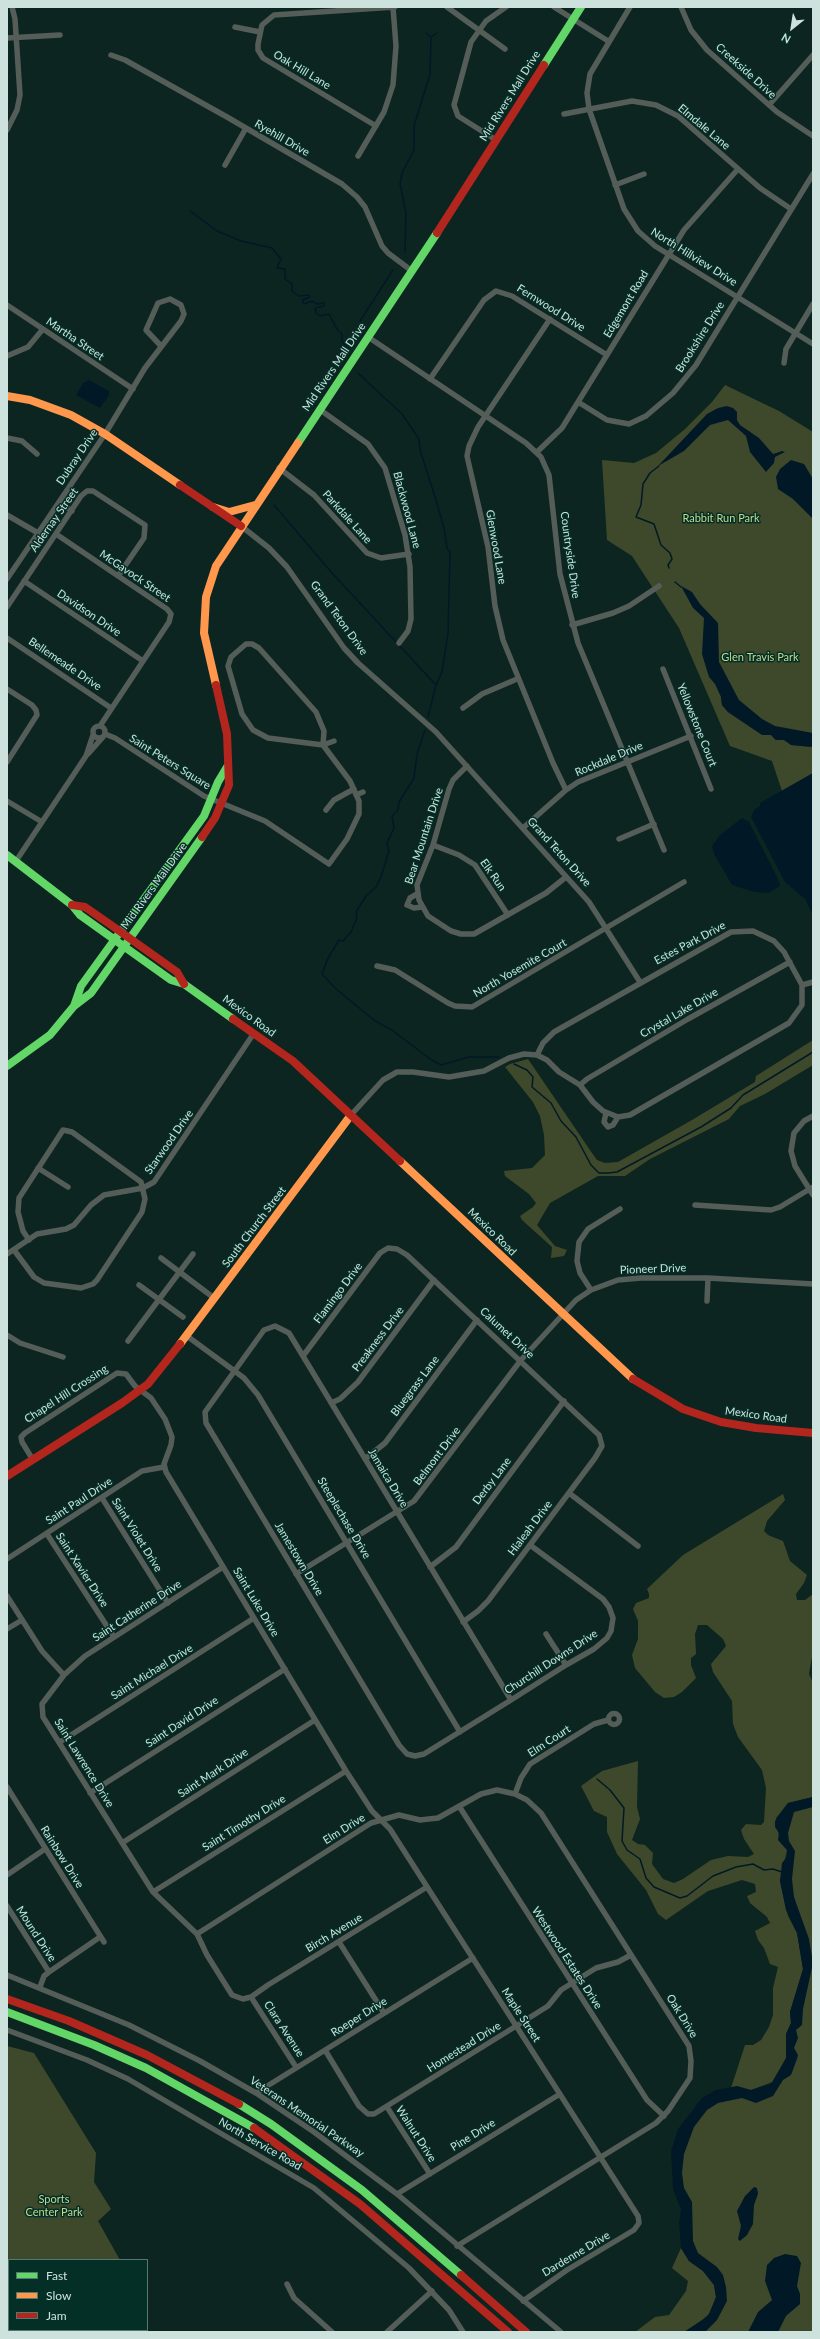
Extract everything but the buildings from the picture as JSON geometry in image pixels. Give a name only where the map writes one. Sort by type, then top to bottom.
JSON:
[{"type":"main road","name":"Mid Rivers Mall Drive","points":[[7,1066],[50,1035],[74,1006],[91,993],[123,946],[209,828],[222,804],[229,785],[227,767],[227,734],[206,647],[204,613],[208,588],[216,566],[279,468],[412,271],[580,7]]},
{"type":"main road","name":"Grand Teton Drive","points":[[7,396],[53,407],[71,415],[105,434],[241,526]]},
{"type":"main road","points":[[213,507],[229,512],[255,505]]},
{"type":"main road","name":"Mid Rivers Mall Drive","points":[[74,1006],[81,986],[198,824],[212,799],[218,782],[227,767]]},
{"type":"main road","name":"Mexico Road","points":[[7,855],[72,904],[80,915],[123,946],[171,980],[184,984],[293,1061],[631,1378],[656,1396],[706,1418],[739,1426],[813,1433]]},
{"type":"main road","name":"Mexico Road","points":[[72,904],[85,907],[120,931],[176,972],[184,984]]},
{"type":"main road","name":"South Church Street","points":[[7,1476],[141,1390],[162,1368],[187,1336],[352,1115]]},
{"type":"main road","points":[[7,1999],[70,2021],[147,2055],[216,2090],[265,2120],[362,2190],[526,2332]]},
{"type":"main road","points":[[7,2012],[68,2034],[146,2068],[221,2108],[263,2133],[315,2169],[360,2204],[508,2332]]},
{"type":"street","points":[[7,130],[17,110],[20,95],[17,38],[12,7]]},
{"type":"street","points":[[235,27],[260,32],[266,20],[279,14],[394,7],[396,46],[394,75],[390,97],[376,126],[358,156]]},
{"type":"street","points":[[447,7],[505,49]]},
{"type":"street","points":[[496,140],[458,116],[454,105],[469,46],[479,30],[495,14],[506,7]]},
{"type":"street","points":[[554,7],[608,41]]},
{"type":"street","name":"North Hillview Drive","points":[[630,7],[608,41],[590,74],[587,88],[589,109],[624,209],[644,238],[813,344]]},
{"type":"street","name":"Creekside Drive","points":[[681,7],[691,30],[707,50],[769,105],[813,136]]},
{"type":"street","name":"Oak Hill Lane","points":[[260,32],[258,50],[263,58],[376,126]]},
{"type":"street","points":[[7,38],[60,35]]},
{"type":"street","name":"Ryehill Drive","points":[[111,55],[125,60],[246,128],[336,181],[357,197],[370,214],[385,249],[412,271]]},
{"type":"street","points":[[769,105],[813,55]]},
{"type":"street","name":"Elmdale Lane","points":[[564,114],[632,101],[656,105],[678,116],[770,196],[791,209]]},
{"type":"street","points":[[225,165],[246,128]]},
{"type":"street","name":"Edgemont Road","points":[[537,452],[562,428],[684,230],[738,169]]},
{"type":"street","points":[[615,184],[644,174]]},
{"type":"street","name":"Brookshire Drive","points":[[578,402],[615,423],[629,424],[646,416],[686,379],[813,174]]},
{"type":"street","name":"Fernwood Drive","points":[[430,379],[484,300],[492,292],[500,291],[512,296],[607,355]]},
{"type":"street","name":"Dubray Drive","points":[[7,579],[105,434],[161,346],[182,318],[183,310],[178,302],[168,299],[158,303],[146,330],[161,346]]},
{"type":"street","points":[[784,363],[786,350],[813,304]]},
{"type":"street","name":"Martha Street","points":[[7,305],[133,389]]},
{"type":"street","name":"Glenwood Lane","points":[[550,319],[485,416],[469,446],[468,465],[483,522],[495,606],[503,640],[517,679],[566,790]]},
{"type":"street","points":[[7,356],[28,347],[43,329]]},
{"type":"street","name":"Countryside Drive","points":[[368,337],[537,452],[549,475],[560,574],[572,625],[664,850]]},
{"type":"street","name":"Blackwood Lane","points":[[319,410],[368,444],[385,468],[408,554],[412,592],[411,620],[408,631],[399,643]]},
{"type":"street","points":[[7,438],[22,441],[37,454]]},
{"type":"street","name":"Parkdale Lane","points":[[279,468],[314,495],[367,553],[381,558],[408,554]]},
{"type":"street","name":"Aldernay Street","points":[[7,607],[81,496],[87,491],[93,491],[145,525],[144,538],[118,576]]},
{"type":"street","points":[[59,502],[72,511]]},
{"type":"street","points":[[7,515],[38,533]]},
{"type":"street","name":"Grand Teton Drive","points":[[241,526],[269,548],[287,567],[344,648],[358,663],[436,732],[589,902],[640,982]]},
{"type":"street","name":"McGavock Street","points":[[56,534],[168,610],[171,614],[169,622],[100,726]]},
{"type":"street","name":"Davidson Drive","points":[[24,581],[143,660]]},
{"type":"street","points":[[572,625],[613,613],[629,606],[659,586]]},
{"type":"street","name":"Bellemeade Drive","points":[[7,638],[111,708]]},
{"type":"street","points":[[334,741],[323,745],[268,738],[256,732],[246,723],[228,664],[230,658],[242,646],[250,644],[258,647],[313,708],[323,728],[323,745],[345,771],[355,792]]},
{"type":"street","name":"Yellowstone Court","points":[[663,669],[711,789]]},
{"type":"street","points":[[463,708],[482,694],[517,679]]},
{"type":"street","points":[[7,689],[32,705],[37,715],[7,762]]},
{"type":"street","points":[[16,861],[86,756],[104,736],[105,730],[100,726],[95,728],[86,756]]},
{"type":"street","points":[[93,735],[98,738],[104,736]]},
{"type":"street","name":"Saint Peters Square","points":[[104,736],[115,738],[204,796],[265,821],[329,864],[348,840],[358,816],[359,804],[355,792]]},
{"type":"street","name":"Rockdale Drive","points":[[523,828],[566,790],[578,782],[690,736]]},
{"type":"street","name":"Bear Mountain Drive","points":[[467,766],[453,780],[449,789],[433,845],[417,885],[417,894],[422,907],[436,922],[461,934],[474,934],[546,893],[566,877]]},
{"type":"street","points":[[326,810],[332,801],[355,792],[363,792]]},
{"type":"street","points":[[7,801],[42,822]]},
{"type":"street","points":[[619,838],[654,824]]},
{"type":"street","name":"Elk Run","points":[[433,845],[459,855],[476,865],[508,915]]},
{"type":"street","name":"North Yosemite Court","points":[[377,966],[396,970],[448,1003],[456,1006],[472,1007],[607,929],[684,882]]},
{"type":"street","name":"Bear Mountain Drive","points":[[417,894],[410,898],[407,905],[414,908],[422,907]]},
{"type":"street","name":"Estes Park Drive","points":[[737,930],[753,931],[768,936],[780,946],[790,962],[802,985],[802,1006],[789,1023],[636,1112],[618,1117],[606,1113],[593,1102],[580,1085],[537,1055],[543,1043],[554,1032],[640,982],[723,936],[737,930]]},
{"type":"street","name":"Crystal Lake Drive","points":[[580,1085],[587,1079],[681,1023],[790,962]]},
{"type":"street","points":[[802,985],[813,982]]},
{"type":"street","name":"Starwood Drive","points":[[7,1254],[38,1234],[66,1229],[74,1225],[91,1205],[104,1195],[144,1188],[154,1182],[254,1033]]},
{"type":"street","name":"South Church Street","points":[[352,1115],[383,1080],[397,1072],[413,1072],[449,1077],[489,1069],[518,1054],[537,1055]]},
{"type":"street","name":"Estes Park Drive","points":[[606,1113],[604,1122],[608,1126],[613,1125],[618,1117]]},
{"type":"street","points":[[813,1116],[798,1126],[794,1133],[791,1150],[795,1166],[811,1188],[813,1195]]},
{"type":"street","points":[[14,1250],[34,1277],[44,1283],[81,1288],[88,1286],[97,1280],[139,1218],[144,1206],[144,1188],[141,1182],[67,1130],[60,1134],[19,1198],[17,1204],[23,1231],[28,1240]]},
{"type":"street","points":[[38,1168],[68,1187]]},
{"type":"street","points":[[695,1205],[767,1210],[780,1207],[811,1188]]},
{"type":"street","points":[[591,1290],[580,1273],[576,1262],[579,1242],[588,1229],[620,1210]]},
{"type":"street","name":"Calumet Drive","points":[[393,1247],[407,1254],[595,1430],[601,1440]]},
{"type":"street","name":"Flamingo Drive","points":[[303,1356],[380,1253],[393,1247]]},
{"type":"street","points":[[128,1342],[193,1254]]},
{"type":"street","points":[[161,1258],[214,1298]]},
{"type":"street","points":[[706,1301],[708,1278]]},
{"type":"street","name":"Pioneer Drive","points":[[562,1314],[576,1300],[591,1290],[618,1280],[708,1278],[813,1284]]},
{"type":"street","name":"Preakness Drive","points":[[331,1403],[340,1399],[358,1382],[434,1280]]},
{"type":"street","points":[[139,1285],[183,1317]]},
{"type":"street","name":"Belmont Drive","points":[[296,1574],[414,1501],[424,1490],[521,1360],[562,1314]]},
{"type":"street","name":"Bluegrass Lane","points":[[364,1458],[384,1443],[477,1320]]},
{"type":"street","name":"Jamaica Drive","points":[[233,1370],[259,1335],[270,1327],[275,1326],[285,1330],[303,1356],[511,1700]]},
{"type":"street","points":[[7,1335],[20,1343],[63,1356]]},
{"type":"street","name":"Steeplechase Drive","points":[[187,1336],[244,1378],[258,1395],[460,1732]]},
{"type":"street","name":"Jamestown Drive","points":[[233,1370],[207,1407],[204,1418],[403,1751],[411,1755]]},
{"type":"street","name":"Chapel Hill Crossing","points":[[33,1460],[22,1442],[21,1437],[24,1433],[118,1373],[126,1374],[135,1386],[141,1390]]},
{"type":"street","points":[[141,1390],[151,1398],[169,1429],[171,1445],[164,1467]]},
{"type":"street","name":"Derby Lane","points":[[430,1567],[456,1547],[564,1401]]},
{"type":"street","name":"Hialeah Drive","points":[[463,1622],[488,1601],[599,1453],[602,1446],[601,1440]]},
{"type":"street","name":"Saint Paul Drive","points":[[7,1559],[142,1471],[164,1467]]},
{"type":"street","name":"Saint Luke Drive","points":[[164,1467],[346,1771],[372,1811],[382,1820]]},
{"type":"street","points":[[569,1493],[638,1546]]},
{"type":"street","name":"Saint Violet Drive","points":[[102,1498],[168,1603]]},
{"type":"street","name":"Saint Xavier Drive","points":[[47,1534],[114,1637]]},
{"type":"street","name":"Churchill Downs Drive","points":[[411,1755],[424,1754],[601,1644],[607,1638],[613,1624],[611,1612],[603,1599],[530,1545]]},
{"type":"street","name":"Saint Catherine Drive","points":[[64,1675],[85,1656],[223,1567]]},
{"type":"street","points":[[7,1596],[42,1651],[64,1675]]},
{"type":"street","name":"Saint Michael Drive","points":[[60,1742],[254,1618]]},
{"type":"street","points":[[7,1629],[22,1620]]},
{"type":"street","points":[[546,1634],[566,1666]]},
{"type":"street","name":"Saint David Drive","points":[[90,1793],[285,1669]]},
{"type":"street","name":"Saint Lawrence Drive","points":[[64,1675],[42,1704],[43,1717],[153,1892],[197,1934]]},
{"type":"street","name":"Saint Mark Drive","points":[[122,1843],[315,1720]]},
{"type":"street","name":"Elm Court","points":[[515,1794],[521,1778],[530,1764],[594,1724],[608,1720]]},
{"type":"street","name":"Saint Timothy Drive","points":[[153,1892],[346,1771]]},
{"type":"street","name":"Rainbow Drive","points":[[7,1787],[102,1940],[49,1972]]},
{"type":"street","name":"Elm Drive","points":[[197,1934],[371,1823],[399,1814],[429,1820],[442,1816],[481,1794],[491,1791],[506,1791],[515,1794]]},
{"type":"street","name":"Oak Drive","points":[[457,2246],[656,2123],[664,2116],[680,2095],[690,2078],[691,2061],[689,2046],[541,1813],[527,1800],[515,1794]]},
{"type":"street","name":"Westwood Estates Drive","points":[[459,1806],[647,2100],[664,2116]]},
{"type":"street","name":"Maple Street","points":[[382,1820],[390,1828],[638,2216],[639,2223]]},
{"type":"street","points":[[7,1875],[45,1849]]},
{"type":"street","name":"Birch Avenue","points":[[251,1997],[427,1887]]},
{"type":"street","name":"Mound Drive","points":[[7,1906],[49,1972]]},
{"type":"street","name":"Clara Avenue","points":[[197,1934],[207,1955],[232,1995],[243,1999],[251,1997],[296,2067]]},
{"type":"street","points":[[339,1942],[384,2014]]},
{"type":"street","name":"Homestead Drive","points":[[387,2107],[548,2006],[561,1990],[596,1968],[618,1962],[631,1955]]},
{"type":"street","name":"Roeper Drive","points":[[256,2093],[473,1958]]},
{"type":"street","points":[[40,1987],[44,1976],[49,1972]]},
{"type":"street","name":"Veterans Memorial Parkway","points":[[7,1975],[40,1987],[162,2041],[256,2093],[314,2132],[397,2194],[561,2332]]},
{"type":"street","name":"North Service Road","points":[[7,2030],[87,2060],[128,2079],[314,2188],[356,2222],[432,2291],[449,2310],[462,2332]]},
{"type":"street","name":"Walnut Drive","points":[[325,2050],[363,2111],[374,2114],[387,2107],[430,2174]]},
{"type":"street","name":"Pine Drive","points":[[397,2194],[560,2094]]},
{"type":"street","name":"Dardenne Drive","points":[[523,2301],[561,2274],[634,2230],[639,2223]]},
{"type":"street","points":[[287,2284],[294,2298],[332,2332]]},
{"type":"street","points":[[386,2332],[432,2291]]},
{"type":"green space","name":"Rabbit Run Park","points":[[725,385],[779,411],[813,432],[813,773],[782,791],[772,761],[730,746],[679,628],[632,556],[607,540],[602,460],[634,463],[656,453],[685,429],[712,402]],"holes":[[[721,697],[767,727],[812,747],[792,745],[784,740],[776,740],[771,735],[754,729],[728,712],[722,705]]]},
{"type":"green space","points":[[813,1040],[813,1065],[765,1094],[740,1106],[729,1119],[650,1159],[625,1176],[598,1176],[550,1203],[537,1225],[555,1246],[567,1250],[564,1256],[551,1258],[552,1247],[522,1220],[520,1216],[533,1207],[536,1203],[529,1194],[505,1176],[504,1171],[532,1168],[545,1155],[544,1135],[540,1116],[533,1102],[505,1067],[528,1059],[597,1160],[605,1163],[618,1162],[755,1082],[756,1076]]},
{"type":"green space","points":[[783,1494],[785,1500],[767,1521],[764,1531],[768,1535],[783,1541],[790,1561],[807,1575],[804,1583],[796,1594],[797,1600],[805,1600],[813,1594],[813,1651],[809,1674],[813,1683],[813,1797],[788,1803],[776,1818],[780,1842],[787,1850],[780,1881],[788,1916],[797,1933],[803,1969],[790,2012],[791,2023],[786,2034],[786,2058],[775,2081],[751,2090],[731,2088],[745,2045],[753,2045],[761,2040],[769,2027],[773,2015],[773,1988],[778,1967],[770,1964],[755,1931],[770,1923],[767,1917],[750,1903],[747,1896],[756,1892],[755,1884],[742,1880],[708,1891],[666,1920],[658,1914],[646,1890],[617,1854],[607,1832],[607,1817],[594,1811],[581,1786],[602,1771],[638,1761],[637,1807],[640,1819],[632,1840],[638,1844],[645,1845],[653,1853],[652,1864],[663,1879],[674,1883],[683,1879],[711,1860],[728,1856],[748,1857],[754,1854],[744,1839],[741,1830],[746,1824],[761,1825],[764,1822],[766,1788],[762,1770],[738,1737],[733,1724],[732,1701],[713,1672],[711,1664],[726,1646],[723,1639],[707,1625],[698,1625],[695,1634],[696,1654],[691,1658],[691,1665],[696,1678],[682,1692],[674,1697],[664,1698],[655,1692],[635,1668],[632,1655],[638,1639],[638,1621],[633,1609],[636,1603],[649,1598],[647,1589],[683,1555]]},
{"type":"green space","points":[[813,1800],[813,2332],[697,2332],[706,2323],[721,2294],[687,2242],[680,2156],[683,2138],[713,2100],[773,2090],[788,2062],[807,1962],[793,1909],[790,1859],[784,1838],[784,1814]]},
{"type":"green space","name":"Sports Center Park","points":[[7,2046],[34,2053],[96,2153],[94,2182],[111,2209],[98,2221],[119,2259],[8,2259],[8,2331],[110,2331],[7,2332]]},
{"type":"green space","points":[[681,2248],[689,2261],[703,2271],[714,2285],[716,2297],[711,2312],[698,2324],[684,2332],[635,2332],[655,2317],[669,2315],[686,2291],[688,2281],[672,2268]]},
{"type":"water","points":[[89,380],[109,391],[109,395],[100,408],[76,395],[83,383]]},
{"type":"water","points":[[727,406],[733,408],[737,412],[737,420],[740,425],[759,438],[773,454],[782,451],[785,452],[775,457],[774,463],[766,472],[750,452],[746,436],[728,420],[710,425],[684,451],[658,466],[707,414],[718,408]]},
{"type":"water","points":[[791,460],[804,464],[813,479],[813,519],[793,499],[778,489],[776,477],[780,469]]},
{"type":"water","points":[[681,586],[692,592],[700,604],[718,623],[719,662],[739,700],[762,719],[775,726],[813,733],[813,747],[791,745],[784,740],[776,740],[771,735],[762,735],[728,712],[722,705],[721,697],[715,684],[709,677],[702,654],[704,618],[693,608]]},
{"type":"water","points":[[813,773],[813,915],[805,899],[785,882],[751,817],[754,810],[760,806],[760,803]]},
{"type":"water","points":[[742,818],[749,822],[779,881],[780,886],[769,893],[754,892],[732,885],[714,854],[712,846],[720,835]]},
{"type":"water","points":[[813,1797],[813,1807],[794,1812],[788,1833],[789,1841],[795,1851],[792,1879],[794,1897],[809,1939],[813,1963],[803,2009],[802,2025],[796,2030],[798,2038],[794,2048],[798,2055],[791,2075],[783,2080],[773,2096],[756,2103],[742,2098],[718,2103],[707,2110],[694,2127],[684,2154],[682,2173],[684,2188],[692,2202],[693,2241],[698,2253],[717,2267],[723,2275],[727,2301],[717,2320],[705,2332],[684,2332],[708,2316],[716,2297],[714,2285],[703,2271],[689,2261],[681,2248],[679,2222],[681,2210],[673,2189],[671,2151],[678,2129],[702,2098],[716,2090],[737,2086],[751,2090],[771,2084],[786,2058],[786,2034],[791,2023],[790,2012],[803,1969],[797,1933],[786,1910],[780,1881],[782,1863],[787,1857],[787,1850],[778,1840],[779,1833],[775,1827],[775,1821],[788,1803]]},
{"type":"water","points":[[754,2187],[757,2188],[758,2194],[754,2205],[753,2224],[747,2235],[740,2241],[738,2239],[741,2226],[737,2211],[745,2196]]},
{"type":"water","points":[[785,2254],[797,2256],[801,2263],[797,2286],[800,2294],[800,2304],[786,2316],[778,2332],[748,2332],[758,2312],[772,2300],[765,2281],[767,2265],[774,2258]]},
{"type":"waterway","points":[[405,252],[406,213],[400,184],[402,173],[414,150],[414,126],[430,74],[431,37],[426,33]]},
{"type":"waterway","points":[[431,37],[437,33]]},
{"type":"waterway","points":[[190,211],[217,231],[241,241],[272,248],[281,259],[277,268],[285,269],[285,279],[292,284],[292,291],[299,296],[309,295],[310,297],[302,300],[304,304],[312,301],[317,304],[324,303],[324,306],[315,308],[316,313],[320,316],[329,314],[337,329],[342,334],[342,341],[346,346]]},
{"type":"waterway","points":[[360,321],[393,270]]},
{"type":"waterway","points":[[358,373],[402,414],[419,439],[420,450],[444,528],[447,548],[450,552],[448,633],[442,672],[436,685],[428,717]]},
{"type":"waterway","points":[[659,466],[650,473],[643,484],[641,505],[636,517],[654,524],[661,545],[670,553],[672,559],[668,565],[669,568]]},
{"type":"waterway","points":[[274,505],[332,573],[436,685]]},
{"type":"waterway","points":[[675,582],[681,587]]},
{"type":"waterway","points":[[425,730],[417,754],[414,778],[399,802],[398,810],[392,816],[394,828],[387,843],[389,851],[381,877],[376,887],[366,896],[356,912],[357,918],[351,932],[343,941],[339,940],[328,958],[322,974],[335,988],[375,1021],[392,1030],[430,1059],[441,1065],[469,1057],[499,1057]]},
{"type":"waterway","points":[[514,1064],[527,1070],[533,1077],[532,1087],[551,1103],[561,1121],[576,1137],[591,1165],[599,1173],[608,1173],[617,1172],[701,1127],[731,1108],[743,1095],[813,1052]]},
{"type":"waterway","points":[[597,1779],[610,1790],[624,1808],[622,1841],[627,1850],[640,1859],[646,1878],[654,1887],[680,1898],[687,1896],[713,1876],[736,1867],[753,1864],[764,1870],[773,1869],[782,1872]]},
{"type":"traffic: fast","points":[[544,65],[581,7]]},
{"type":"traffic: fast","points":[[298,443],[437,233]]},
{"type":"traffic: fast","points":[[74,1006],[81,986],[204,816],[218,782],[227,767]]},
{"type":"traffic: fast","points":[[7,1066],[50,1035],[74,1006],[91,993],[202,837]]},
{"type":"traffic: fast","points":[[7,855],[72,905],[80,915],[171,980],[184,984],[233,1019]]},
{"type":"traffic: fast","points":[[7,2012],[94,2045],[146,2068],[254,2128]]},
{"type":"traffic: fast","points":[[239,2104],[271,2124],[362,2190],[461,2275]]},
{"type":"traffic: slow","points":[[7,396],[30,400],[71,415],[105,434],[180,485]]},
{"type":"traffic: slow","points":[[216,685],[204,633],[206,597],[216,566],[298,443]]},
{"type":"traffic: slow","points":[[213,507],[229,512],[255,505]]},
{"type":"traffic: slow","points":[[180,1344],[351,1115]]},
{"type":"traffic: slow","points":[[400,1161],[633,1379]]},
{"type":"traffic: jam","points":[[437,233],[544,65]]},
{"type":"traffic: jam","points":[[180,485],[241,526]]},
{"type":"traffic: jam","points":[[202,837],[215,818],[229,785],[227,734],[216,685]]},
{"type":"traffic: jam","points":[[72,905],[85,907],[111,925],[177,972],[184,984]]},
{"type":"traffic: jam","points":[[233,1019],[293,1061],[400,1161]]},
{"type":"traffic: jam","points":[[7,1476],[122,1403],[148,1384],[180,1344]]},
{"type":"traffic: jam","points":[[633,1379],[683,1409],[721,1422],[756,1428],[813,1433]]},
{"type":"traffic: jam","points":[[7,1999],[69,2021],[147,2055],[239,2104]]},
{"type":"traffic: jam","points":[[254,2128],[360,2204],[508,2332]]},
{"type":"traffic: jam","points":[[461,2275],[526,2332]]},
{"type":"park label","name":"Glen Travis Park","points":[[760,657]]}]
